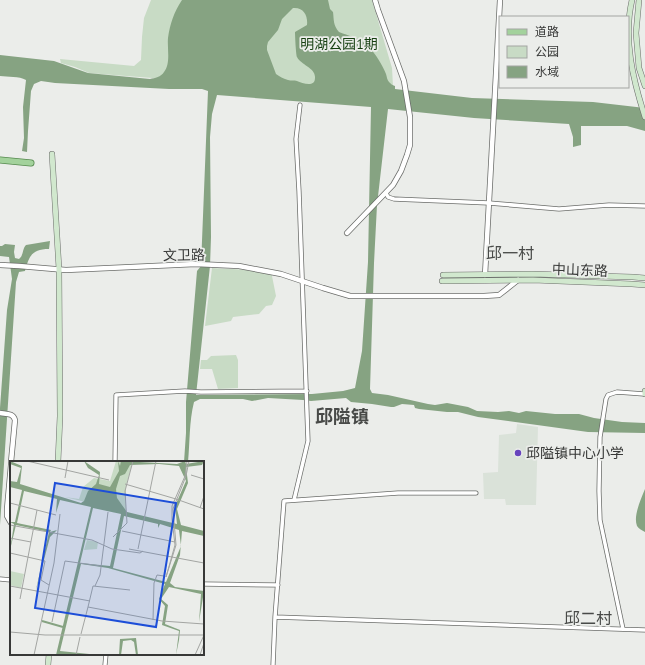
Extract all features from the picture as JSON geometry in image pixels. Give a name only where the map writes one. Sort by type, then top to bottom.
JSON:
[{"type":"main road","points":[[632,0],[629,18],[631,63],[645,117]]},
{"type":"main road","points":[[639,0],[636,33],[640,68],[645,86]]},
{"type":"main road","points":[[52,154],[59,269],[60,416],[58,461]]},
{"type":"main road","points":[[0,160],[31,163]]},
{"type":"main road","name":"中山东路","points":[[645,278],[633,276],[532,274],[442,278],[645,285]]},
{"type":"main road","points":[[48,665],[49,655]]},
{"type":"street","points":[[347,233],[393,185],[401,171],[410,146],[410,117],[404,81],[376,0]]},
{"type":"street","points":[[499,16],[500,0]]},
{"type":"street","points":[[485,275],[499,18]]},
{"type":"street","points":[[294,500],[308,441],[296,139],[300,105]]},
{"type":"street","points":[[386,194],[388,197],[394,199],[489,203],[559,209],[604,206],[645,206]]},
{"type":"street","name":"文卫路","points":[[0,265],[66,270],[196,264],[239,266],[274,273],[350,296],[375,297],[499,295],[518,280]]},
{"type":"street","points":[[115,461],[116,395],[185,391],[307,391]]},
{"type":"street","points":[[623,630],[600,520],[600,437],[603,414],[608,395],[617,392],[645,393]]},
{"type":"street","points":[[0,413],[11,414],[15,420],[11,461]]},
{"type":"street","points":[[10,476],[7,516],[10,521]]},
{"type":"street","points":[[273,665],[275,617],[284,501],[398,493],[476,493]]},
{"type":"street","points":[[0,579],[10,580]]},
{"type":"street","points":[[204,584],[278,585]]},
{"type":"street","points":[[275,617],[645,630]]},
{"type":"street","points":[[105,665],[106,655]]},
{"type":"shaded area","name":"邱隘镇中心小学","points":[[517,424],[538,427],[536,505],[506,505],[505,499],[484,499],[483,473],[498,472],[499,435],[516,433]]},
{"type":"green space","name":"明湖公园1期","points":[[151,0],[372,0],[392,68],[393,86],[274,87],[89,73],[61,63],[60,59],[134,66],[141,60],[144,18]]},
{"type":"green space","points":[[212,268],[271,271],[276,296],[272,305],[266,306],[259,314],[233,317],[231,321],[205,326]]},
{"type":"green space","points":[[236,355],[238,360],[238,388],[218,389],[212,369],[200,369],[201,360],[207,360],[211,356]]},
{"type":"water","points":[[182,0],[328,0],[330,9],[333,12],[334,22],[339,32],[359,39],[369,47],[385,71],[388,81],[395,86],[395,89],[472,98],[593,102],[645,108],[645,131],[627,126],[581,126],[581,145],[573,147],[573,137],[569,124],[474,118],[388,109],[377,205],[370,389],[372,393],[435,405],[447,403],[468,407],[477,411],[509,411],[519,413],[526,411],[555,414],[579,414],[622,422],[645,423],[645,433],[588,432],[478,417],[458,412],[419,409],[415,408],[414,405],[402,404],[391,407],[351,402],[346,398],[311,401],[268,398],[252,401],[243,399],[200,399],[194,402],[190,424],[188,461],[184,461],[186,402],[197,271],[201,266],[208,91],[202,89],[169,89],[41,81],[34,84],[31,91],[27,152],[22,151],[24,138],[23,107],[26,80],[17,77],[0,76],[0,55],[54,61],[88,73],[150,79],[158,77],[163,74],[166,68],[168,38],[177,9]],"holes":[[[293,8],[303,11],[307,18],[307,25],[295,32],[297,57],[311,69],[315,75],[314,81],[311,84],[286,80],[276,74],[267,50],[268,42],[278,30],[282,19]],[[217,95],[371,107],[368,262],[362,351],[355,388],[343,391],[312,394],[196,395],[210,266],[210,137],[212,114]]]},
{"type":"water","points":[[50,241],[49,249],[39,250],[32,254],[25,271],[19,272],[16,282],[0,525],[0,408],[7,310],[12,279],[9,257],[0,256],[0,246],[5,244],[15,245],[15,258],[19,259],[22,256],[26,245]]},
{"type":"water","points":[[645,489],[645,532],[637,526],[636,517]]},
{"type":"place","name":"邱隘镇中心小学","points":[[518,453]]},
{"type":"district","name":"邱一村","points":[[510,253]]},
{"type":"district","name":"邱隘镇","points":[[342,417]]},
{"type":"district","name":"邱二村","points":[[588,618]]}]
